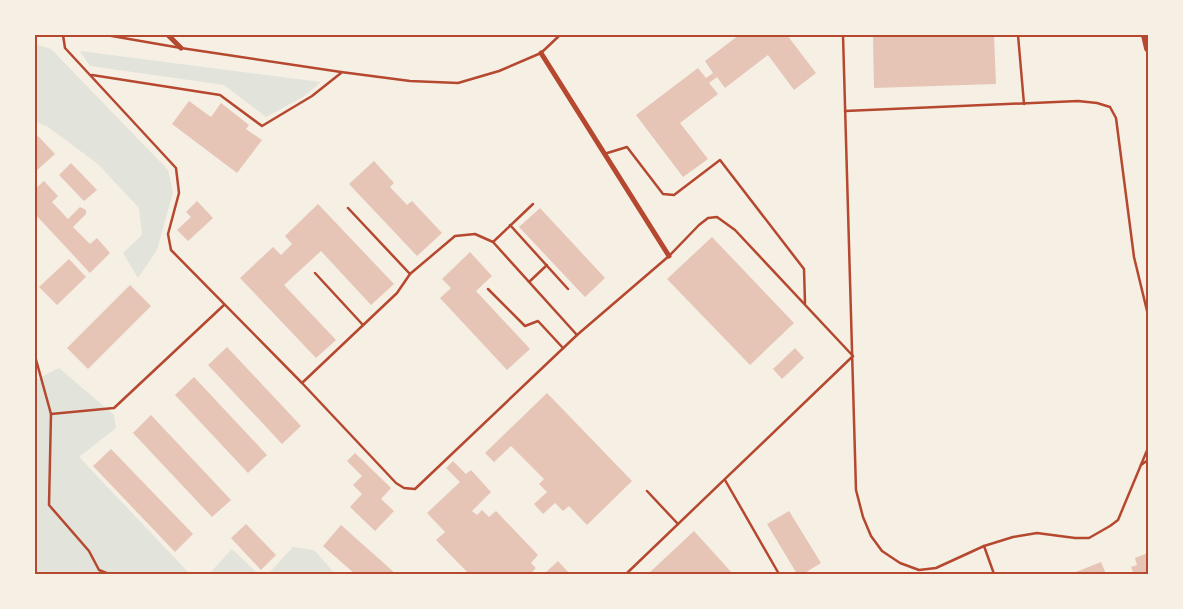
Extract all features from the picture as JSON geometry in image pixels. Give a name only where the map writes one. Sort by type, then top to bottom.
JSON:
[{"type":"main road","points":[[1145,35],[1148,48]]},
{"type":"street","points":[[168,35],[181,48]]},
{"type":"street","points":[[541,53],[669,256]]},
{"type":"lane","points":[[63,35],[65,48],[176,168],[179,193],[168,234],[171,250],[302,383],[396,483],[404,488],[415,489],[577,335],[669,256],[708,218],[717,217],[735,230],[853,356]]},
{"type":"lane","points":[[106,35],[341,72],[410,81],[458,83],[499,71],[541,53],[560,35]]},
{"type":"lane","points":[[843,35],[856,490],[863,517],[882,551],[900,563],[919,570],[936,568],[984,546],[1013,537],[1036,533],[1089,538],[1118,520],[1148,448]]},
{"type":"lane","points":[[1018,35],[1024,104]]},
{"type":"lane","points":[[91,75],[220,95],[262,126],[312,96],[341,72]]},
{"type":"lane","points":[[845,111],[1078,101],[1097,103],[1110,107],[1116,118],[1134,257],[1148,315]]},
{"type":"lane","points":[[604,154],[627,147],[663,194],[674,195],[720,160],[804,269],[805,305]]},
{"type":"lane","points":[[493,242],[532,204]]},
{"type":"lane","points":[[348,208],[410,274]]},
{"type":"lane","points":[[510,225],[568,289]]},
{"type":"lane","points":[[302,383],[397,293],[410,274],[455,236],[475,234],[493,242],[577,335]]},
{"type":"lane","points":[[529,282],[547,265]]},
{"type":"lane","points":[[315,273],[364,325]]},
{"type":"lane","points":[[488,289],[524,326],[538,321],[563,348]]},
{"type":"lane","points":[[50,414],[114,408],[224,305]]},
{"type":"lane","points":[[35,356],[50,414],[49,505],[89,551],[100,572],[108,574]]},
{"type":"lane","points":[[626,574],[853,356]]},
{"type":"lane","points":[[1140,466],[1148,460]]},
{"type":"lane","points":[[725,480],[779,574]]},
{"type":"lane","points":[[647,491],[678,524]]},
{"type":"lane","points":[[984,546],[994,574]]},
{"type":"shaded area","points":[[35,44],[51,49],[168,170],[173,192],[157,250],[138,278],[123,253],[142,235],[139,208],[98,164],[48,127],[35,121]]},
{"type":"shaded area","points":[[80,51],[321,82],[303,97],[266,117],[224,85],[90,66]]},
{"type":"shaded area","points":[[59,368],[114,415],[116,428],[79,457],[190,574],[35,574],[35,380]]},
{"type":"shaded area","points":[[293,547],[314,550],[335,574],[268,574]]},
{"type":"shaded area","points":[[232,549],[258,574],[209,574]]},
{"type":"building","points":[[739,35],[787,35],[816,73],[794,90],[768,55],[725,88],[717,77],[709,83],[718,94],[680,123],[708,159],[683,177],[636,115],[698,68],[706,78],[713,73],[705,61]]},
{"type":"building","points":[[873,35],[994,35],[996,84],[874,88]]},
{"type":"building","points":[[189,101],[211,117],[221,103],[249,125],[246,129],[262,140],[237,173],[172,124]]},
{"type":"building","points":[[38,136],[55,154],[35,172],[35,138]]},
{"type":"building","points":[[374,161],[394,183],[390,187],[407,205],[412,201],[442,233],[417,256],[349,184]]},
{"type":"building","points":[[71,163],[97,190],[84,201],[59,175]]},
{"type":"building","points":[[44,181],[58,196],[52,202],[68,219],[80,207],[86,210],[86,214],[73,227],[90,244],[97,238],[110,253],[90,273],[35,214],[35,189]]},
{"type":"building","points":[[197,201],[213,218],[188,241],[177,230],[191,217],[186,212]]},
{"type":"building","points":[[318,204],[394,284],[371,305],[321,251],[284,285],[336,340],[316,358],[240,278],[273,247],[281,255],[292,244],[285,236]]},
{"type":"building","points":[[540,208],[605,278],[585,297],[519,227]]},
{"type":"building","points":[[712,237],[794,323],[750,365],[667,279]]},
{"type":"building","points":[[470,252],[492,276],[476,291],[530,349],[507,370],[440,298],[451,288],[442,279]]},
{"type":"building","points":[[69,259],[86,277],[57,305],[39,287]]},
{"type":"building","points":[[130,285],[151,306],[88,369],[67,348]]},
{"type":"building","points":[[227,347],[301,426],[282,444],[208,365]]},
{"type":"building","points":[[795,348],[804,358],[782,379],[773,369]]},
{"type":"building","points":[[194,377],[267,455],[248,473],[175,395]]},
{"type":"building","points":[[547,393],[632,481],[587,525],[569,506],[563,511],[555,503],[543,514],[534,504],[547,492],[539,484],[544,479],[511,446],[494,462],[485,453]]},
{"type":"building","points":[[151,415],[231,500],[212,517],[133,433]]},
{"type":"building","points":[[111,449],[193,534],[175,552],[93,466]]},
{"type":"building","points":[[355,453],[391,488],[381,499],[394,511],[375,531],[350,507],[362,494],[353,485],[362,476],[347,461]]},
{"type":"building","points":[[453,461],[466,474],[471,470],[491,492],[472,511],[477,515],[482,510],[489,517],[496,511],[538,555],[531,563],[536,568],[530,574],[469,574],[436,540],[445,532],[427,513],[460,482],[446,468]]},
{"type":"building","points":[[789,511],[821,563],[803,574],[797,574],[767,524]]},
{"type":"building","points":[[246,524],[276,555],[261,570],[231,538]]},
{"type":"building","points":[[341,525],[396,574],[355,574],[323,546]]},
{"type":"building","points":[[694,531],[733,574],[648,574]]},
{"type":"building","points":[[1148,553],[1148,574],[1134,574],[1131,567],[1137,565],[1135,558]]},
{"type":"building","points":[[558,561],[570,574],[544,574]]},
{"type":"building","points":[[1101,562],[1106,574],[1071,574]]}]
